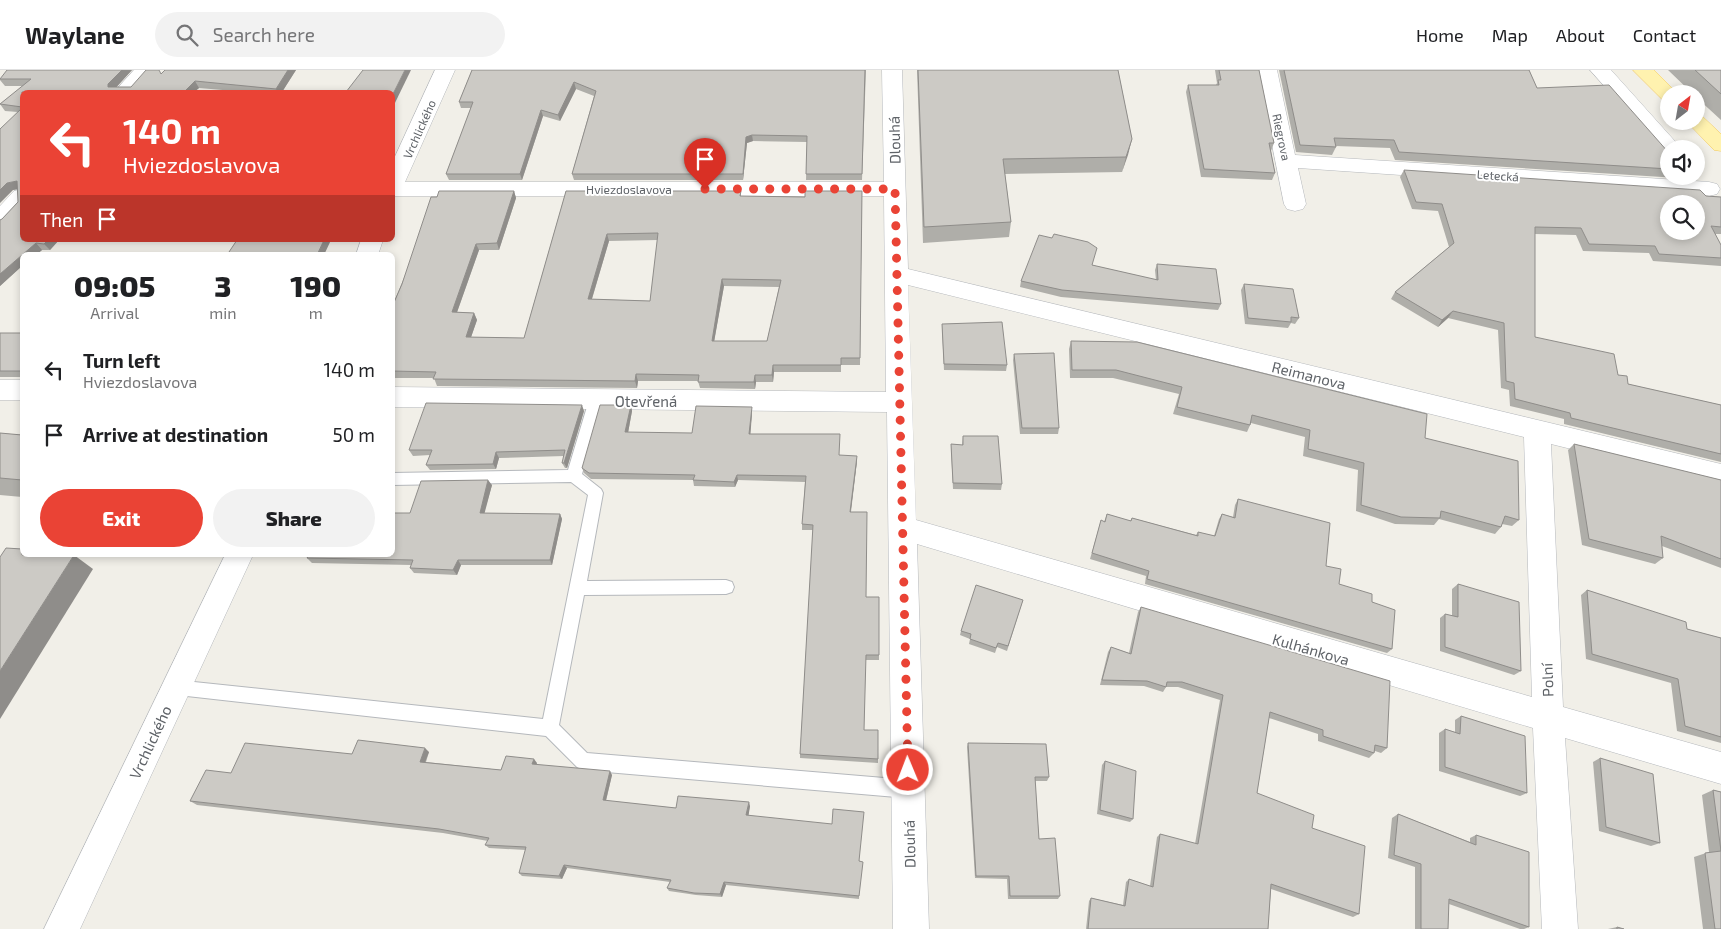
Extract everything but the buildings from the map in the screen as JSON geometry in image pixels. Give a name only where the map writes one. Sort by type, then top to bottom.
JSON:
[{"type":"main road","points":[[1643,70],[1660,86]]},
{"type":"main road","points":[[1705,130],[1721,145]]},
{"type":"street","points":[[125,90],[145,70]]},
{"type":"street","name":"Vrchlického","points":[[395,181],[445,70]]},
{"type":"street","name":"Dlouhá","points":[[892,70],[911,929]]},
{"type":"street","name":"Riegrova","points":[[1267,70],[1296,204]]},
{"type":"street","points":[[1600,70],[1664,140]]},
{"type":"street","name":"Letecká","points":[[1287,161],[1660,180]]},
{"type":"street","name":"Hviezdoslavova","points":[[395,188],[895,189]]},
{"type":"street","points":[[0,219],[20,198]]},
{"type":"street","name":"Reimanova","points":[[897,274],[1721,476]]},
{"type":"street","points":[[0,390],[20,390]]},
{"type":"street","name":"Otevřená","points":[[395,397],[900,402]]},
{"type":"street","name":"Polní","points":[[1537,431],[1548,719],[1560,929]]},
{"type":"street","name":"Kulhánkova","points":[[902,528],[1548,719],[1721,768]]},
{"type":"street","name":"Vrchlického","points":[[62,929],[237,557]]},
{"type":"lane","points":[[574,476],[596,400]]},
{"type":"lane","points":[[395,479],[574,476],[596,493],[550,728]]},
{"type":"lane","points":[[578,588],[726,587]]},
{"type":"lane","points":[[175,688],[550,728],[583,762],[908,789]]},
{"type":"route","points":[[705,189],[895,189],[908,770]]}]
